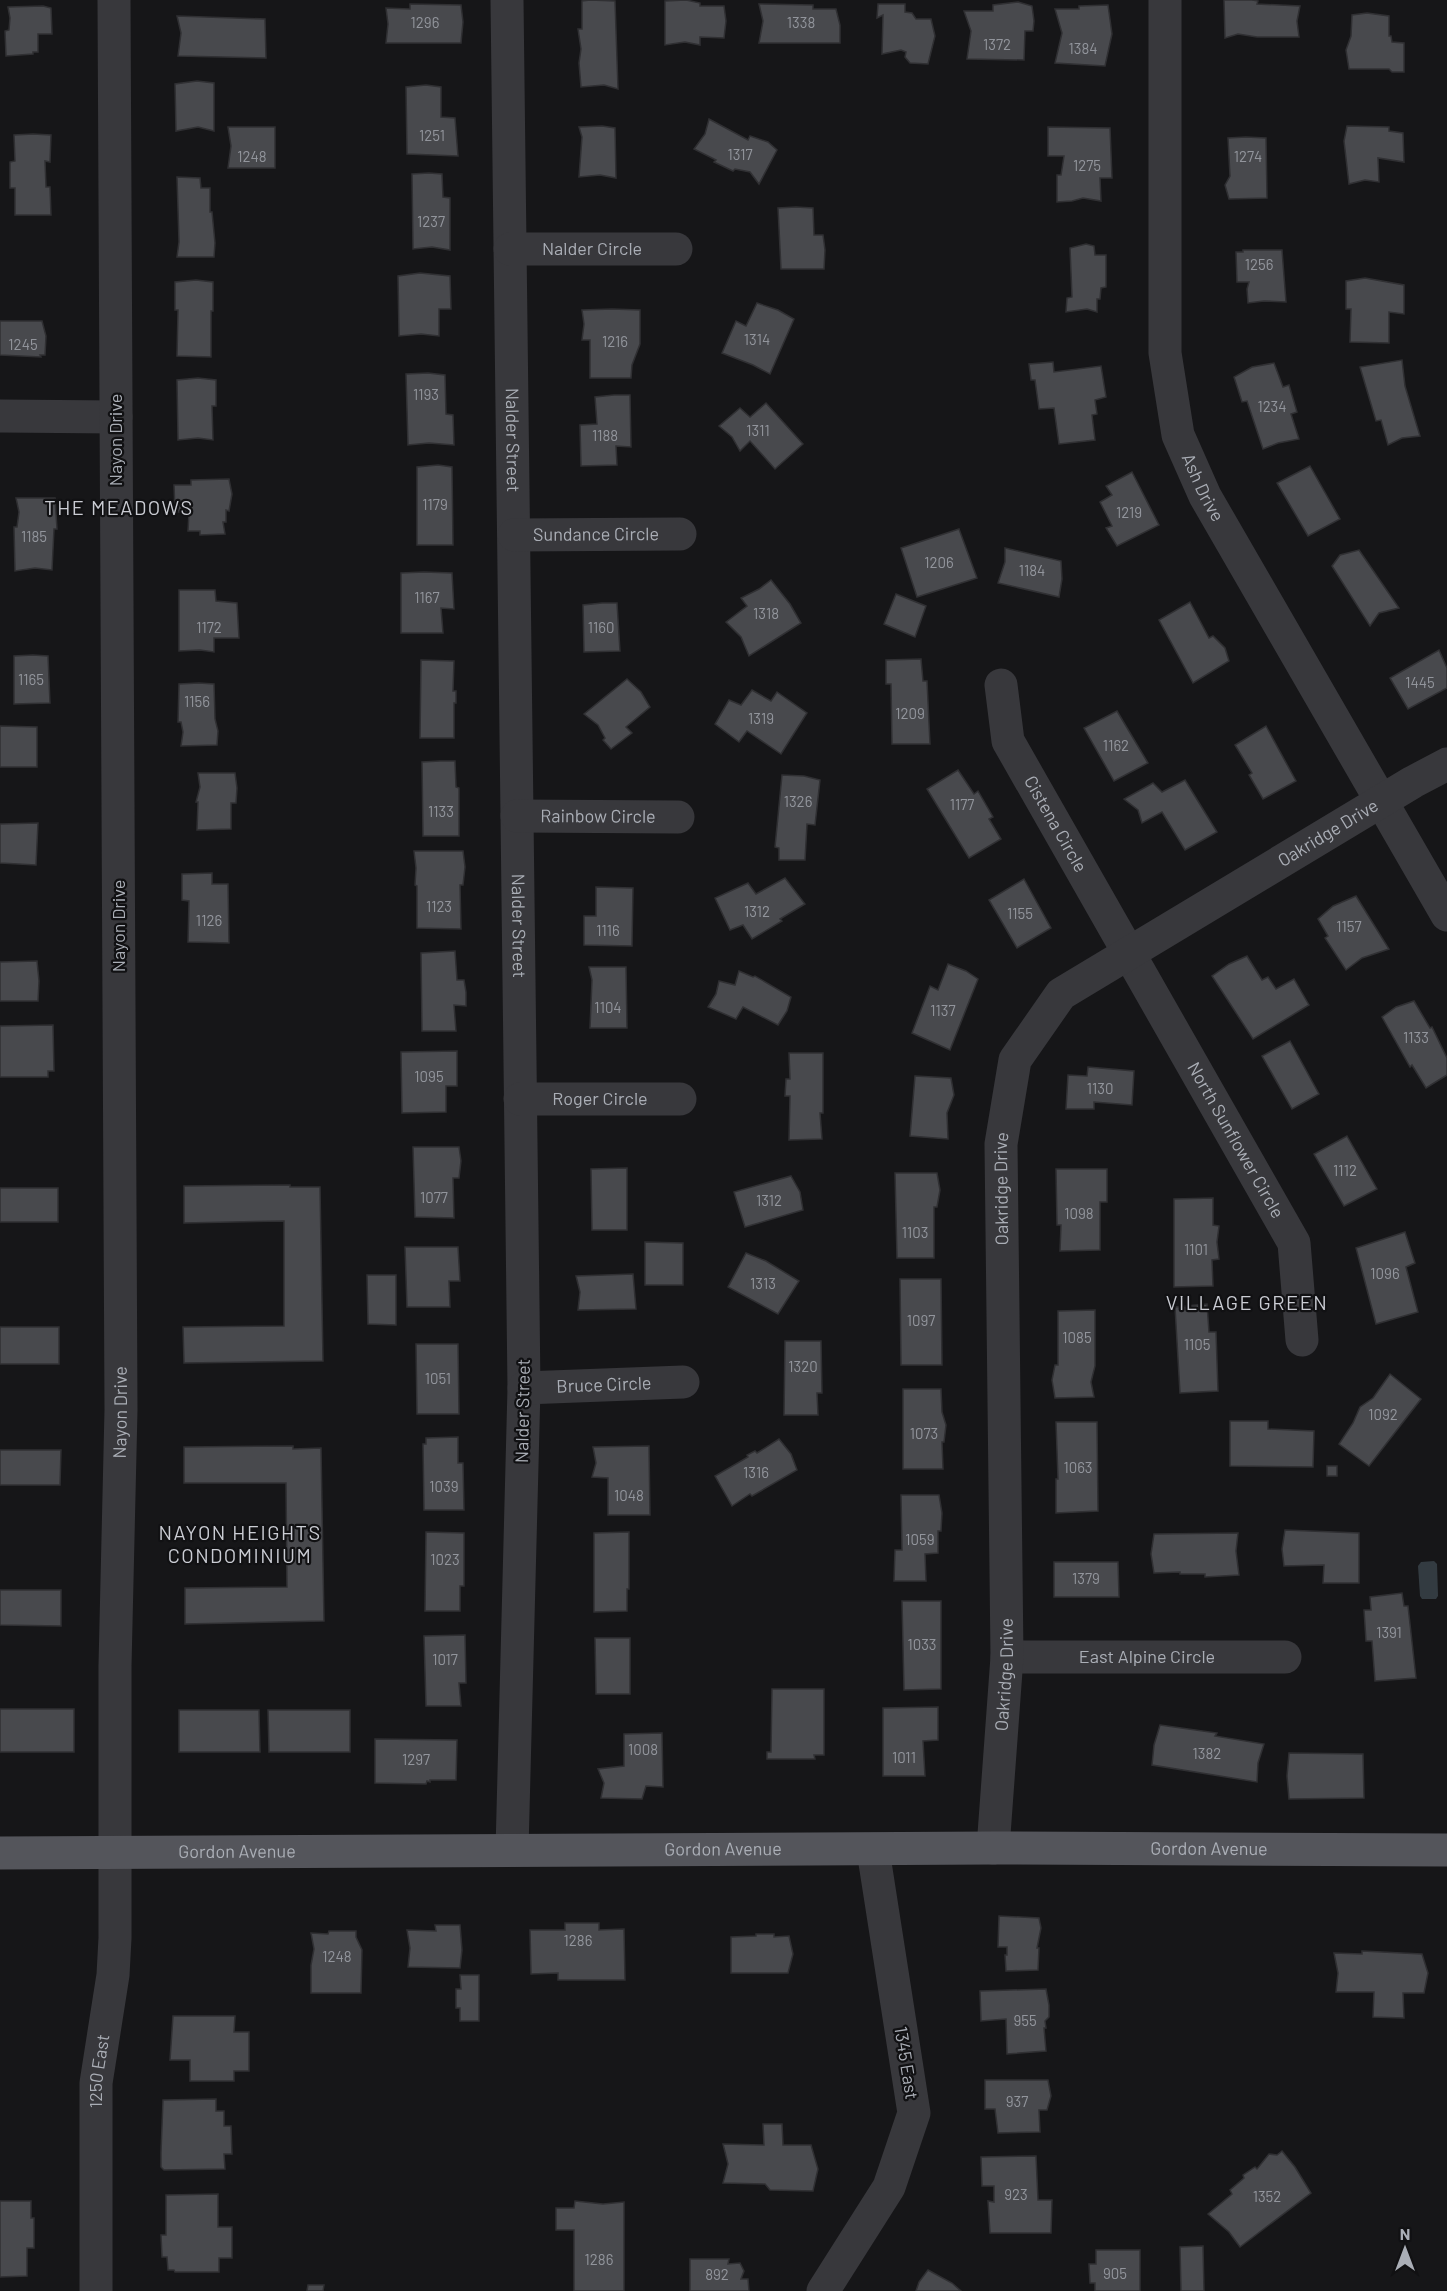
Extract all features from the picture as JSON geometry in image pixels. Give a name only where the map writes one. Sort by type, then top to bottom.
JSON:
[{"type":"main road","name":"Gordon Avenue","points":[[0,1853],[993,1848],[1447,1850]]},
{"type":"street","name":"Nayon Drive","points":[[114,0],[122,1410],[115,1666],[114,1852]]},
{"type":"street","name":"Nalder Street","points":[[507,0],[524,1388],[512,1851]]},
{"type":"street","name":"Ash Drive","points":[[1165,0],[1165,353],[1178,435],[1205,496],[1447,915]]},
{"type":"street","name":"Nalder Circle","points":[[510,249],[676,249]]},
{"type":"street","points":[[0,416],[116,417]]},
{"type":"street","name":"Sundance Circle","points":[[514,536],[680,534]]},
{"type":"street","name":"Cistena Circle","points":[[1001,685],[1008,741],[1129,954]]},
{"type":"street","name":"Oakridge Drive","points":[[993,1848],[1007,1657],[1000,1144],[1015,1060],[1061,994],[1413,782],[1447,764]]},
{"type":"street","name":"Rainbow Circle","points":[[517,816],[678,817]]},
{"type":"street","name":"North Sunflower Circle","points":[[1129,954],[1294,1244],[1302,1340]]},
{"type":"street","name":"Roger Circle","points":[[520,1099],[680,1099]]},
{"type":"street","name":"Bruce Circle","points":[[524,1388],[683,1382]]},
{"type":"street","name":"East Alpine Circle","points":[[1007,1657],[1285,1657]]},
{"type":"street","name":"1345 East","points":[[823,2291],[889,2187],[914,2113],[873,1850]]},
{"type":"street","name":"1250 East","points":[[96,2291],[96,2084],[113,1966],[114,1852]]},
{"type":"shaded area","points":[[1434,1561],[1437,1564],[1438,1596],[1436,1599],[1422,1599],[1418,1566],[1421,1562]]},
{"type":"building","points":[[686,0],[700,3],[700,6],[724,6],[726,21],[724,38],[700,37],[700,45],[685,42],[665,45],[665,1]]},
{"type":"building","points":[[1224,0],[1252,0],[1258,1],[1257,4],[1300,6],[1297,21],[1299,37],[1257,37],[1238,34],[1225,38]]},
{"type":"building","points":[[582,1],[615,1],[618,89],[604,85],[581,87],[579,63],[581,49],[578,29],[582,29]]},
{"type":"building","points":[[1018,2],[1032,6],[1034,21],[1033,31],[1025,31],[1024,60],[967,59],[971,31],[964,11],[993,11],[993,5]]},
{"type":"building","points":[[410,4],[461,5],[463,22],[461,43],[386,43],[388,24],[386,8],[410,9]]},
{"type":"building","points":[[759,4],[813,5],[813,9],[836,9],[840,25],[840,43],[759,43],[763,21]]},
{"type":"building","points":[[878,4],[905,4],[905,12],[912,13],[916,19],[931,19],[935,36],[928,64],[910,63],[905,57],[906,52],[901,50],[882,54],[883,15],[877,18]]},
{"type":"building","points":[[1108,5],[1112,34],[1105,66],[1055,63],[1062,33],[1055,9],[1079,9],[1079,6]]},
{"type":"building","points":[[43,6],[51,8],[52,34],[38,34],[38,52],[6,56],[5,31],[9,30],[10,18],[8,7]]},
{"type":"building","points":[[1367,13],[1389,16],[1389,36],[1392,42],[1404,43],[1404,72],[1392,72],[1389,69],[1349,69],[1346,50],[1351,36],[1352,15]]},
{"type":"building","points":[[177,16],[265,19],[266,58],[178,56],[181,33]]},
{"type":"building","points":[[197,81],[214,83],[214,131],[198,127],[176,131],[175,84]]},
{"type":"building","points":[[426,85],[441,87],[441,117],[455,118],[458,156],[407,154],[406,87]]},
{"type":"building","points":[[709,119],[748,140],[750,136],[768,142],[777,150],[759,184],[750,172],[735,169],[733,171],[694,149],[705,134]]},
{"type":"building","points":[[1347,126],[1389,127],[1389,131],[1403,133],[1404,162],[1378,158],[1379,182],[1365,180],[1349,184],[1344,141]]},
{"type":"building","points":[[228,127],[275,127],[275,168],[228,168],[231,146]]},
{"type":"building","points":[[579,127],[615,128],[616,178],[600,175],[579,177],[582,137]]},
{"type":"building","points":[[1048,127],[1110,128],[1112,178],[1100,178],[1101,201],[1083,198],[1057,202],[1057,175],[1061,175],[1064,156],[1048,156]]},
{"type":"building","points":[[14,135],[51,135],[50,162],[45,161],[46,187],[50,187],[51,215],[15,215],[15,188],[10,188],[10,162],[15,161]]},
{"type":"building","points":[[1228,138],[1266,138],[1267,198],[1229,199],[1225,185],[1230,176]]},
{"type":"building","points":[[412,174],[442,174],[443,197],[450,198],[450,250],[432,247],[413,249]]},
{"type":"building","points":[[177,177],[200,178],[201,188],[210,188],[210,212],[212,212],[215,243],[214,257],[177,257],[179,242]]},
{"type":"building","points":[[778,208],[813,208],[814,235],[823,235],[824,269],[781,269]]},
{"type":"building","points":[[1086,244],[1094,246],[1095,255],[1106,255],[1106,287],[1101,288],[1100,299],[1097,299],[1097,312],[1087,309],[1066,312],[1067,298],[1072,297],[1070,248]]},
{"type":"building","points":[[1243,250],[1282,250],[1286,302],[1248,303],[1249,282],[1237,282],[1236,252],[1243,252]]},
{"type":"building","points":[[420,273],[450,276],[451,309],[439,309],[439,336],[421,334],[399,336],[398,276]]},
{"type":"building","points":[[1365,278],[1404,285],[1404,314],[1389,312],[1389,343],[1350,342],[1351,309],[1346,309],[1346,281]]},
{"type":"building","points":[[196,280],[213,282],[211,357],[177,356],[178,310],[175,310],[175,282]]},
{"type":"building","points":[[757,303],[778,310],[794,319],[770,374],[722,353],[736,321],[746,326]]},
{"type":"building","points":[[582,310],[640,310],[640,344],[632,365],[631,378],[590,378],[590,340],[582,340],[584,324]]},
{"type":"building","points":[[0,321],[42,321],[46,336],[45,355],[40,355],[41,357],[0,355]]},
{"type":"building","points":[[1402,360],[1405,386],[1420,436],[1402,438],[1388,445],[1381,420],[1376,421],[1360,367]]},
{"type":"building","points":[[1053,362],[1054,372],[1101,366],[1106,397],[1095,400],[1097,414],[1092,415],[1095,440],[1059,444],[1054,408],[1039,409],[1035,380],[1031,380],[1029,364]]},
{"type":"building","points":[[1274,363],[1283,387],[1289,385],[1297,412],[1291,414],[1299,439],[1263,449],[1247,401],[1242,402],[1234,377],[1252,367]]},
{"type":"building","points":[[406,374],[445,375],[446,414],[453,415],[454,445],[429,443],[408,445]]},
{"type":"building","points":[[198,378],[216,380],[216,406],[212,406],[213,440],[198,438],[178,440],[177,380]]},
{"type":"building","points":[[630,395],[631,447],[616,446],[617,465],[581,466],[580,425],[597,424],[595,397]]},
{"type":"building","points":[[766,403],[803,444],[775,469],[750,441],[740,451],[732,437],[719,426],[740,408],[750,417]]},
{"type":"building","points":[[438,465],[452,467],[453,545],[417,545],[417,467]]},
{"type":"building","points":[[1310,466],[1340,519],[1308,536],[1277,483]]},
{"type":"building","points":[[1132,472],[1159,525],[1117,546],[1106,528],[1112,526],[1100,502],[1112,495],[1106,486]]},
{"type":"building","points":[[229,479],[232,494],[229,511],[226,510],[226,522],[223,522],[225,534],[200,535],[200,531],[188,531],[189,512],[175,512],[174,485],[191,485],[191,480]]},
{"type":"building","points":[[16,498],[55,498],[57,529],[54,529],[52,570],[35,568],[15,571],[14,527],[17,527],[19,512]]},
{"type":"building","points":[[959,529],[977,578],[917,597],[901,548]]},
{"type":"building","points":[[1005,548],[1061,561],[1062,579],[1059,597],[998,583],[1005,562]]},
{"type":"building","points":[[1359,550],[1399,608],[1379,613],[1370,626],[1332,566],[1340,555]]},
{"type":"building","points":[[401,573],[452,573],[454,609],[441,608],[443,633],[401,633]]},
{"type":"building","points":[[771,580],[790,604],[801,623],[749,656],[741,637],[726,622],[747,606],[741,598]]},
{"type":"building","points":[[179,590],[215,590],[216,601],[237,603],[239,638],[214,638],[214,652],[179,651]]},
{"type":"building","points":[[896,594],[926,606],[915,637],[884,624]]},
{"type":"building","points":[[1190,602],[1209,638],[1213,636],[1225,648],[1229,661],[1193,683],[1159,620]]},
{"type":"building","points":[[617,603],[620,651],[584,652],[583,605]]},
{"type":"building","points":[[1439,650],[1447,668],[1447,688],[1408,709],[1390,678]]},
{"type":"building","points":[[14,656],[48,656],[50,703],[14,704]]},
{"type":"building","points":[[921,659],[923,681],[927,681],[930,744],[892,744],[891,684],[886,684],[886,660]]},
{"type":"building","points":[[421,660],[454,661],[453,691],[456,691],[456,703],[454,703],[454,738],[420,738]]},
{"type":"building","points":[[627,679],[641,692],[650,707],[626,727],[632,733],[611,749],[603,740],[605,738],[598,725],[584,714]]},
{"type":"building","points":[[179,684],[214,684],[217,745],[181,746],[183,732],[181,722],[178,722]]},
{"type":"building","points":[[752,690],[771,701],[777,692],[807,713],[781,754],[747,731],[739,742],[715,724],[729,700],[741,705]]},
{"type":"building","points":[[1117,711],[1148,763],[1114,781],[1084,728]]},
{"type":"building","points":[[0,726],[37,727],[37,767],[0,767]]},
{"type":"building","points":[[1266,726],[1296,781],[1263,799],[1249,775],[1252,773],[1235,745]]},
{"type":"building","points":[[455,761],[456,787],[459,788],[459,836],[423,836],[422,762]]},
{"type":"building","points":[[958,770],[974,794],[978,791],[993,817],[989,819],[1001,839],[969,858],[927,789]]},
{"type":"building","points":[[198,773],[235,773],[236,803],[231,803],[231,829],[197,830],[198,802],[196,802],[200,787]]},
{"type":"building","points":[[782,775],[804,776],[820,780],[815,825],[807,824],[805,860],[779,860],[779,848],[775,847]]},
{"type":"building","points":[[1185,780],[1217,832],[1185,850],[1162,812],[1142,823],[1138,810],[1124,799],[1153,783],[1162,792]]},
{"type":"building","points":[[38,823],[36,865],[0,863],[0,824]]},
{"type":"building","points":[[414,851],[463,851],[465,867],[463,885],[460,885],[461,929],[417,928]]},
{"type":"building","points":[[212,873],[212,884],[228,884],[229,943],[188,942],[189,901],[182,900],[182,874]]},
{"type":"building","points":[[785,878],[805,904],[752,939],[743,925],[730,930],[715,898],[748,883],[756,894]]},
{"type":"building","points":[[1024,879],[1051,928],[1017,948],[989,900]]},
{"type":"building","points":[[596,887],[633,888],[632,946],[584,945],[584,916],[596,916]]},
{"type":"building","points":[[1356,896],[1389,949],[1362,958],[1346,970],[1325,938],[1328,936],[1318,919],[1333,906]]},
{"type":"building","points":[[455,951],[457,980],[464,980],[466,992],[466,1006],[454,1005],[456,1031],[422,1031],[421,953]]},
{"type":"building","points":[[1247,956],[1262,980],[1268,977],[1276,989],[1294,979],[1309,1005],[1253,1039],[1212,976],[1229,964]]},
{"type":"building","points":[[37,961],[38,1001],[0,1001],[0,962]]},
{"type":"building","points":[[948,964],[978,979],[950,1050],[912,1033],[930,986],[938,990]]},
{"type":"building","points":[[589,967],[626,967],[627,1028],[590,1028],[592,980]]},
{"type":"building","points":[[739,971],[755,976],[791,997],[787,1011],[778,1025],[743,1007],[736,1019],[708,1007],[716,994],[719,981],[735,985]]},
{"type":"building","points":[[1414,1001],[1430,1028],[1432,1027],[1447,1058],[1447,1075],[1426,1088],[1412,1065],[1410,1067],[1382,1017],[1396,1007]]},
{"type":"building","points":[[53,1025],[54,1071],[48,1071],[48,1077],[0,1077],[0,1026]]},
{"type":"building","points":[[1290,1041],[1319,1094],[1292,1109],[1262,1056]]},
{"type":"building","points":[[457,1051],[457,1086],[446,1086],[446,1112],[402,1113],[401,1052]]},
{"type":"building","points":[[789,1053],[823,1053],[823,1113],[820,1113],[822,1139],[789,1140],[790,1096],[785,1096],[786,1079],[790,1079]]},
{"type":"building","points":[[1088,1067],[1134,1071],[1132,1105],[1094,1102],[1094,1109],[1066,1109],[1068,1075],[1087,1076]]},
{"type":"building","points":[[915,1076],[951,1078],[954,1095],[947,1113],[948,1139],[910,1136]]},
{"type":"building","points":[[1347,1136],[1377,1189],[1344,1206],[1314,1154]]},
{"type":"building","points":[[413,1147],[459,1147],[461,1161],[459,1178],[453,1178],[454,1218],[415,1217]]},
{"type":"building","points":[[627,1168],[627,1230],[592,1230],[591,1169]]},
{"type":"building","points":[[1056,1169],[1107,1169],[1107,1202],[1100,1202],[1100,1250],[1060,1251],[1061,1225],[1057,1225]]},
{"type":"building","points":[[895,1173],[937,1173],[940,1190],[937,1207],[934,1207],[934,1258],[897,1258]]},
{"type":"building","points":[[791,1176],[800,1192],[803,1210],[745,1227],[734,1192]]},
{"type":"building","points":[[290,1185],[290,1187],[320,1187],[323,1361],[184,1363],[183,1327],[284,1326],[284,1221],[184,1223],[184,1186]]},
{"type":"building","points":[[0,1188],[58,1188],[58,1222],[0,1222]]},
{"type":"building","points":[[1213,1198],[1213,1225],[1219,1226],[1217,1242],[1219,1259],[1212,1260],[1213,1286],[1174,1287],[1174,1199]]},
{"type":"building","points":[[1405,1232],[1415,1263],[1406,1267],[1418,1312],[1376,1324],[1356,1248]]},
{"type":"building","points":[[645,1242],[683,1243],[683,1285],[645,1285]]},
{"type":"building","points":[[405,1247],[458,1247],[460,1281],[449,1281],[450,1307],[407,1307]]},
{"type":"building","points":[[746,1253],[766,1261],[799,1281],[778,1314],[728,1287]]},
{"type":"building","points":[[633,1274],[636,1309],[578,1310],[580,1292],[576,1276]]},
{"type":"building","points":[[367,1275],[396,1275],[396,1325],[368,1324]]},
{"type":"building","points":[[900,1279],[941,1279],[942,1365],[901,1365]]},
{"type":"building","points":[[1207,1304],[1209,1332],[1216,1332],[1218,1391],[1180,1393],[1175,1307]]},
{"type":"building","points":[[1095,1310],[1095,1366],[1091,1382],[1094,1397],[1055,1398],[1052,1380],[1055,1365],[1058,1365],[1058,1311]]},
{"type":"building","points":[[0,1327],[59,1327],[59,1364],[0,1364]]},
{"type":"building","points":[[785,1341],[821,1341],[822,1393],[817,1393],[818,1415],[784,1415]]},
{"type":"building","points":[[416,1344],[458,1344],[459,1414],[417,1414]]},
{"type":"building","points":[[1390,1374],[1421,1399],[1369,1466],[1339,1444],[1353,1423],[1360,1407],[1373,1398]]},
{"type":"building","points":[[903,1389],[941,1389],[942,1412],[946,1425],[944,1442],[942,1442],[943,1469],[903,1469]]},
{"type":"building","points":[[1230,1421],[1268,1421],[1268,1429],[1314,1431],[1313,1467],[1230,1466]]},
{"type":"building","points":[[1056,1422],[1097,1422],[1098,1511],[1056,1513],[1056,1479],[1058,1479]]},
{"type":"building","points":[[458,1437],[458,1463],[463,1463],[464,1510],[424,1510],[423,1444],[426,1444],[426,1438]]},
{"type":"building","points":[[779,1439],[791,1454],[797,1470],[732,1506],[715,1476],[748,1457],[747,1455],[755,1451],[757,1453]]},
{"type":"building","points":[[293,1446],[293,1449],[321,1448],[324,1621],[185,1624],[185,1588],[287,1587],[286,1483],[184,1483],[184,1447]]},
{"type":"building","points":[[649,1446],[650,1515],[608,1515],[608,1478],[592,1477],[596,1463],[593,1447]]},
{"type":"building","points":[[0,1450],[61,1450],[60,1485],[0,1485]]},
{"type":"building","points":[[1327,1466],[1337,1466],[1337,1476],[1327,1476]]},
{"type":"building","points":[[901,1495],[939,1495],[942,1513],[941,1531],[938,1531],[938,1553],[925,1554],[926,1581],[894,1581],[895,1550],[902,1550]]},
{"type":"building","points":[[1285,1530],[1359,1533],[1359,1583],[1323,1583],[1324,1565],[1284,1566],[1282,1549]]},
{"type":"building","points":[[426,1532],[464,1533],[464,1586],[460,1586],[460,1611],[425,1611]]},
{"type":"building","points":[[629,1532],[627,1611],[594,1612],[594,1533]]},
{"type":"building","points":[[1238,1533],[1236,1551],[1239,1575],[1205,1577],[1205,1574],[1180,1574],[1180,1572],[1154,1573],[1151,1554],[1154,1534]]},
{"type":"building","points":[[1054,1562],[1118,1562],[1119,1597],[1054,1597]]},
{"type":"building","points":[[0,1590],[61,1590],[61,1626],[0,1625]]},
{"type":"building","points":[[1402,1593],[1404,1606],[1408,1606],[1416,1678],[1375,1681],[1372,1641],[1366,1641],[1364,1610],[1371,1610],[1370,1597]]},
{"type":"building","points":[[902,1601],[941,1601],[941,1689],[904,1690]]},
{"type":"building","points":[[465,1635],[466,1683],[459,1683],[461,1706],[426,1706],[424,1636]]},
{"type":"building","points":[[595,1638],[630,1638],[630,1694],[596,1694]]},
{"type":"building","points":[[772,1689],[824,1689],[824,1755],[814,1755],[815,1759],[767,1759],[767,1752],[771,1752]]},
{"type":"building","points":[[938,1707],[938,1740],[923,1741],[925,1776],[883,1776],[883,1708]]},
{"type":"building","points":[[0,1709],[74,1709],[74,1752],[0,1752]]},
{"type":"building","points":[[179,1710],[259,1710],[260,1752],[179,1752]]},
{"type":"building","points":[[268,1710],[350,1710],[350,1752],[269,1752]]},
{"type":"building","points":[[1160,1725],[1217,1733],[1215,1736],[1264,1744],[1258,1763],[1257,1782],[1152,1765],[1154,1745]]},
{"type":"building","points":[[662,1733],[663,1787],[646,1786],[642,1799],[601,1798],[604,1783],[598,1769],[624,1766],[624,1734]]},
{"type":"building","points":[[375,1739],[457,1740],[456,1780],[430,1780],[426,1784],[375,1783]]},
{"type":"building","points":[[1289,1753],[1363,1754],[1364,1798],[1289,1799],[1287,1776]]},
{"type":"building","points":[[999,1916],[1039,1918],[1041,1928],[1037,1948],[1039,1948],[1038,1970],[1006,1971],[1007,1947],[998,1947]]},
{"type":"building","points":[[565,1923],[599,1923],[599,1930],[624,1929],[625,1980],[558,1980],[558,1973],[531,1974],[530,1930],[565,1930]]},
{"type":"building","points":[[435,1925],[460,1925],[462,1950],[460,1968],[408,1967],[410,1948],[407,1930],[436,1931]]},
{"type":"building","points":[[329,1931],[356,1931],[356,1937],[362,1950],[361,1993],[311,1993],[311,1965],[314,1949],[311,1933],[328,1934]]},
{"type":"building","points":[[756,1934],[774,1934],[774,1937],[789,1936],[793,1954],[788,1973],[731,1973],[731,1937],[756,1936]]},
{"type":"building","points":[[1362,1951],[1422,1954],[1428,1973],[1424,1993],[1403,1993],[1404,2018],[1373,2017],[1374,1992],[1336,1992],[1338,1973],[1334,1953],[1362,1954]]},
{"type":"building","points":[[460,1975],[479,1975],[479,2021],[460,2021],[460,2008],[456,2008],[456,1989],[461,1989]]},
{"type":"building","points":[[1046,1989],[1049,2017],[1045,2021],[1046,2028],[1044,2028],[1046,2051],[1007,2054],[1006,2019],[981,2021],[980,1991]]},
{"type":"building","points":[[173,2016],[235,2016],[234,2032],[249,2032],[249,2071],[234,2071],[234,2081],[190,2081],[190,2060],[170,2060]]},
{"type":"building","points":[[985,2080],[1048,2080],[1051,2096],[1047,2110],[1039,2110],[1040,2132],[998,2133],[995,2109],[985,2109]]},
{"type":"building","points":[[216,2099],[216,2111],[224,2111],[224,2126],[231,2126],[232,2154],[224,2154],[225,2169],[164,2170],[161,2167],[163,2100]]},
{"type":"building","points":[[763,2124],[782,2124],[783,2145],[811,2145],[818,2169],[813,2191],[770,2190],[765,2184],[723,2183],[728,2164],[723,2144],[764,2145]]},
{"type":"building","points":[[1282,2151],[1311,2193],[1240,2247],[1229,2232],[1208,2214],[1232,2194],[1230,2190],[1244,2178],[1243,2175],[1255,2167],[1257,2169],[1269,2154],[1277,2155]]},
{"type":"building","points":[[1036,2156],[1038,2200],[1052,2200],[1051,2233],[990,2233],[988,2201],[994,2202],[994,2186],[982,2186],[981,2157]]},
{"type":"building","points":[[218,2194],[218,2227],[232,2227],[232,2258],[219,2258],[219,2272],[168,2270],[167,2257],[162,2257],[161,2235],[166,2235],[166,2195]]},
{"type":"building","points":[[0,2201],[31,2201],[31,2218],[34,2218],[34,2248],[27,2248],[27,2276],[0,2277]]},
{"type":"building","points":[[575,2201],[603,2204],[624,2202],[624,2291],[574,2291],[574,2230],[556,2230],[556,2208],[574,2208]]},
{"type":"building","points":[[1203,2246],[1204,2291],[1181,2291],[1180,2247]]},
{"type":"building","points":[[1096,2250],[1140,2250],[1140,2291],[1095,2291],[1095,2283],[1090,2283],[1089,2264],[1096,2264]]},
{"type":"building","points":[[690,2259],[729,2259],[728,2264],[740,2263],[744,2271],[741,2279],[748,2279],[749,2291],[690,2291]]},
{"type":"building","points":[[928,2270],[952,2283],[961,2291],[916,2291],[919,2282]]},
{"type":"building","points":[[308,2285],[324,2285],[323,2291],[307,2291]]},
{"type":"district","name":"THE MEADOWS","points":[[119,508]]},
{"type":"district","name":"VILLAGE GREEN","points":[[1247,1303]]},
{"type":"district","name":"NAYON HEIGHTS CONDOMINIUM","points":[[240,1544]]}]
